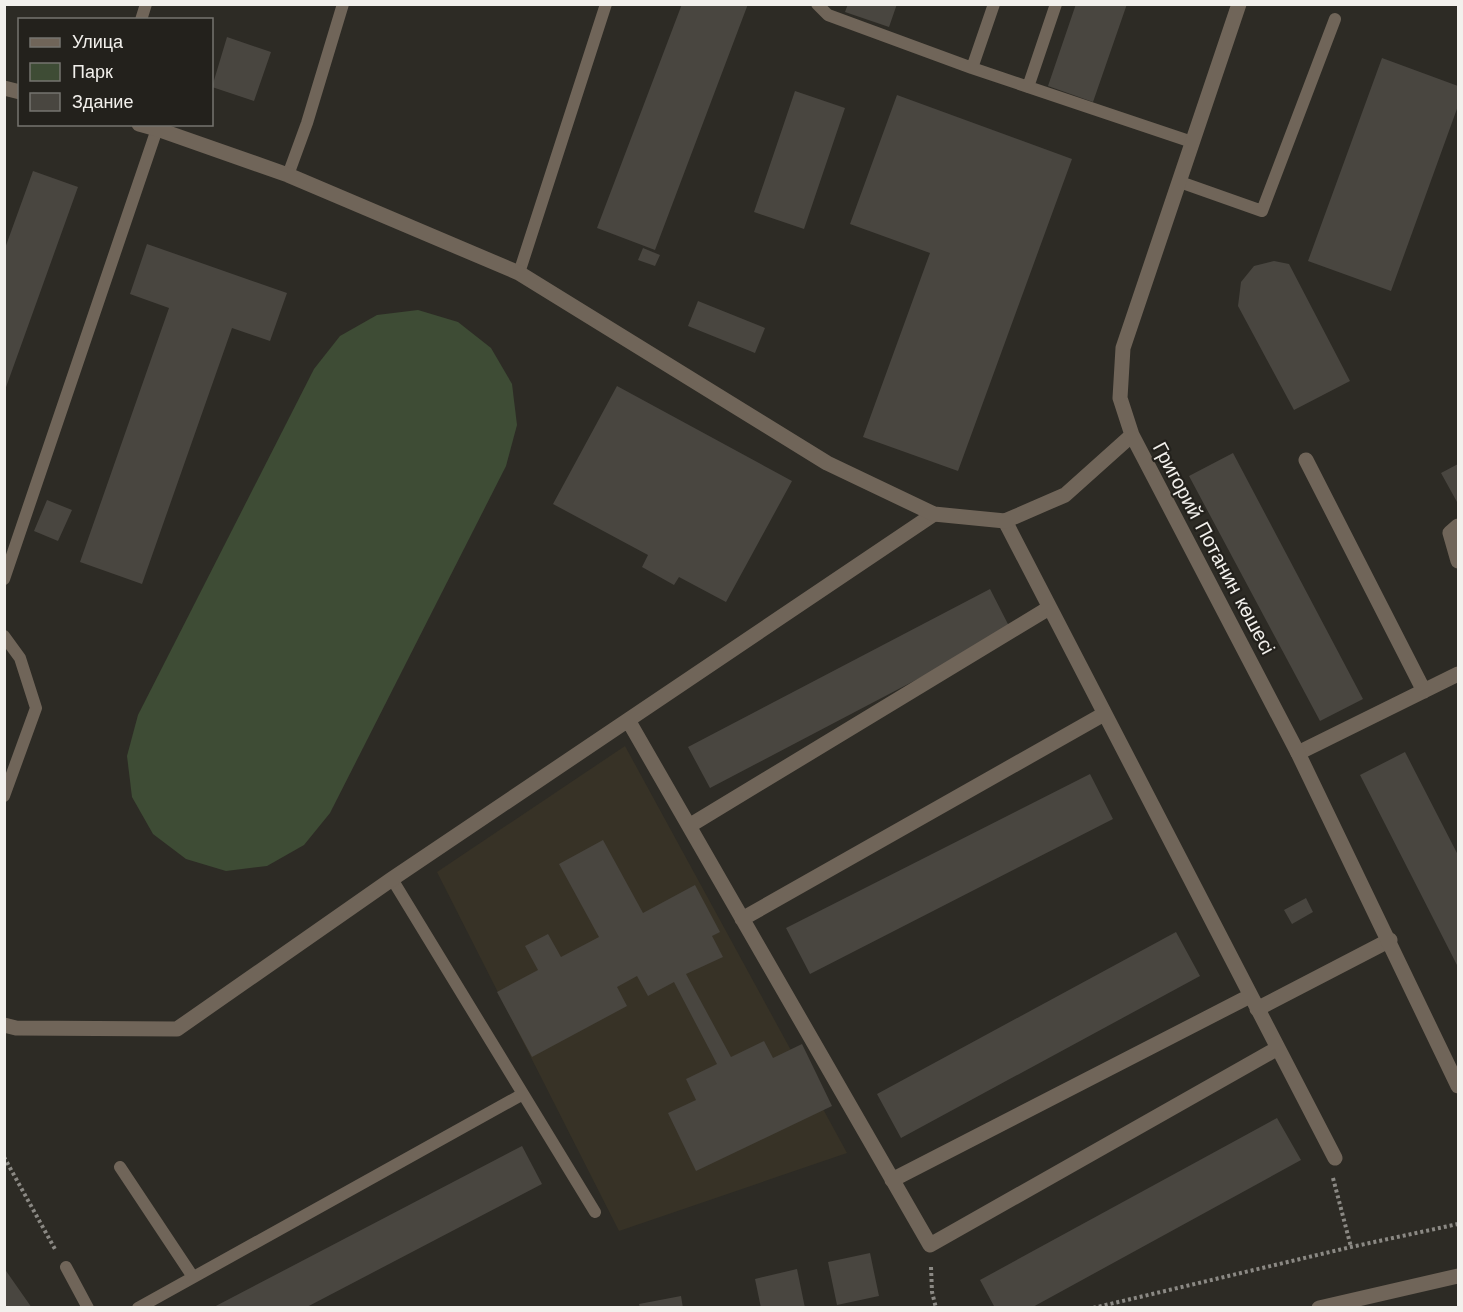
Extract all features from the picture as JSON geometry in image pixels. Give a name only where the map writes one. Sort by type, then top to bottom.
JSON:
[{"type":"street","name":"Григорий Потанин көшесі","points":[[1239,4],[1123,348],[1120,398],[1132,435],[1298,753],[1390,940],[1458,1086]]},
{"type":"street","points":[[146,126],[288,175],[519,273],[827,463],[934,514],[1005,521],[1065,495],[1132,435]]},
{"type":"street","points":[[1306,460],[1424,691]]},
{"type":"street","points":[[4,1025],[16,1028],[177,1029],[392,879],[934,514]]},
{"type":"street","points":[[1005,521],[1335,1158]]},
{"type":"street","points":[[1458,526],[1450,533],[1458,561]]},
{"type":"street","points":[[689,826],[1049,608]]},
{"type":"street","points":[[1298,753],[1458,674]]},
{"type":"street","points":[[742,919],[1104,714]]},
{"type":"street","points":[[628,720],[930,1245],[1278,1048]]},
{"type":"street","points":[[892,1180],[1254,1003],[1390,940]]},
{"type":"street","points":[[1329,1306],[1458,1276]]},
{"type":"lane","points":[[288,175],[307,123],[343,4]]},
{"type":"lane","points":[[519,273],[606,4]]},
{"type":"lane","points":[[817,4],[828,15],[972,68],[1192,142]]},
{"type":"lane","points":[[972,68],[994,4]]},
{"type":"lane","points":[[1028,87],[1056,4]]},
{"type":"lane","points":[[1180,182],[1262,211],[1335,19]]},
{"type":"lane","points":[[4,579],[157,129]]},
{"type":"lane","points":[[4,636],[20,658],[36,708],[4,796]]},
{"type":"lane","points":[[392,879],[595,1212]]},
{"type":"lane","points":[[138,1308],[523,1094]]},
{"type":"lane","points":[[120,1167],[193,1277]]},
{"type":"lane","points":[[66,1268],[88,1308]]},
{"type":"path","points":[[4,1157],[66,1268]]},
{"type":"path","points":[[1335,1158],[1333,1177],[1350,1247]]},
{"type":"path","points":[[1093,1308],[1350,1247],[1458,1224]]},
{"type":"path","points":[[930,1245],[932,1292],[936,1308]]},
{"type":"shaded area","points":[[625,746],[847,1153],[619,1231],[437,872]]},
{"type":"green space","points":[[418,310],[458,322],[491,348],[512,384],[517,425],[506,466],[330,813],[304,845],[267,866],[226,871],[186,859],[153,834],[132,797],[127,756],[138,715],[314,369],[340,336],[377,315]]},
{"type":"building","points":[[682,4],[748,4],[655,250],[597,228]]},
{"type":"building","points":[[848,4],[897,4],[889,27],[845,12]]},
{"type":"building","points":[[1076,4],[1127,4],[1093,102],[1048,86]]},
{"type":"building","points":[[227,37],[271,52],[254,101],[213,87]]},
{"type":"building","points":[[1382,58],[1458,86],[1458,106],[1391,291],[1308,261]]},
{"type":"building","points":[[795,91],[845,108],[804,229],[754,212]]},
{"type":"building","points":[[897,95],[1072,159],[958,471],[863,437],[930,253],[850,224]]},
{"type":"building","points":[[33,171],[78,187],[5,390],[4,251]]},
{"type":"building","points":[[147,244],[287,293],[270,341],[232,328],[142,584],[80,562],[169,308],[130,294]]},
{"type":"building","points":[[643,248],[660,255],[655,266],[638,260]]},
{"type":"building","points":[[1274,261],[1289,264],[1350,381],[1294,410],[1238,306],[1241,282],[1254,266]]},
{"type":"building","points":[[698,301],[765,328],[755,353],[688,326]]},
{"type":"building","points":[[617,386],[792,481],[726,602],[679,577],[674,585],[642,567],[648,555],[553,504]]},
{"type":"building","points":[[1233,453],[1363,699],[1320,721],[1189,476]]},
{"type":"building","points":[[1458,464],[1458,502],[1457,502],[1441,473]]},
{"type":"building","points":[[47,500],[72,510],[58,541],[34,531]]},
{"type":"building","points":[[990,589],[1011,630],[710,788],[688,747]]},
{"type":"building","points":[[1405,752],[1458,855],[1458,967],[1360,775]]},
{"type":"building","points":[[1090,774],[1113,819],[810,974],[786,928]]},
{"type":"building","points":[[603,840],[643,913],[695,885],[720,932],[712,936],[723,957],[686,974],[731,1057],[764,1041],[773,1058],[802,1044],[832,1106],[696,1171],[668,1113],[696,1100],[686,1079],[717,1064],[674,982],[648,996],[637,976],[617,987],[627,1006],[532,1057],[497,992],[538,970],[525,946],[548,934],[561,957],[599,937],[559,864]]},
{"type":"building","points":[[1306,898],[1313,912],[1292,924],[1284,910]]},
{"type":"building","points":[[1176,932],[1200,976],[901,1138],[877,1094]]},
{"type":"building","points":[[1277,1118],[1301,1160],[1031,1308],[995,1308],[980,1280]]},
{"type":"building","points":[[522,1146],[542,1184],[305,1308],[212,1308]]},
{"type":"building","points":[[870,1253],[879,1296],[837,1305],[828,1262]]},
{"type":"building","points":[[4,1268],[32,1308],[4,1308]]},
{"type":"building","points":[[797,1269],[805,1308],[761,1308],[755,1279]]},
{"type":"building","points":[[681,1296],[683,1308],[640,1308],[639,1304]]}]
